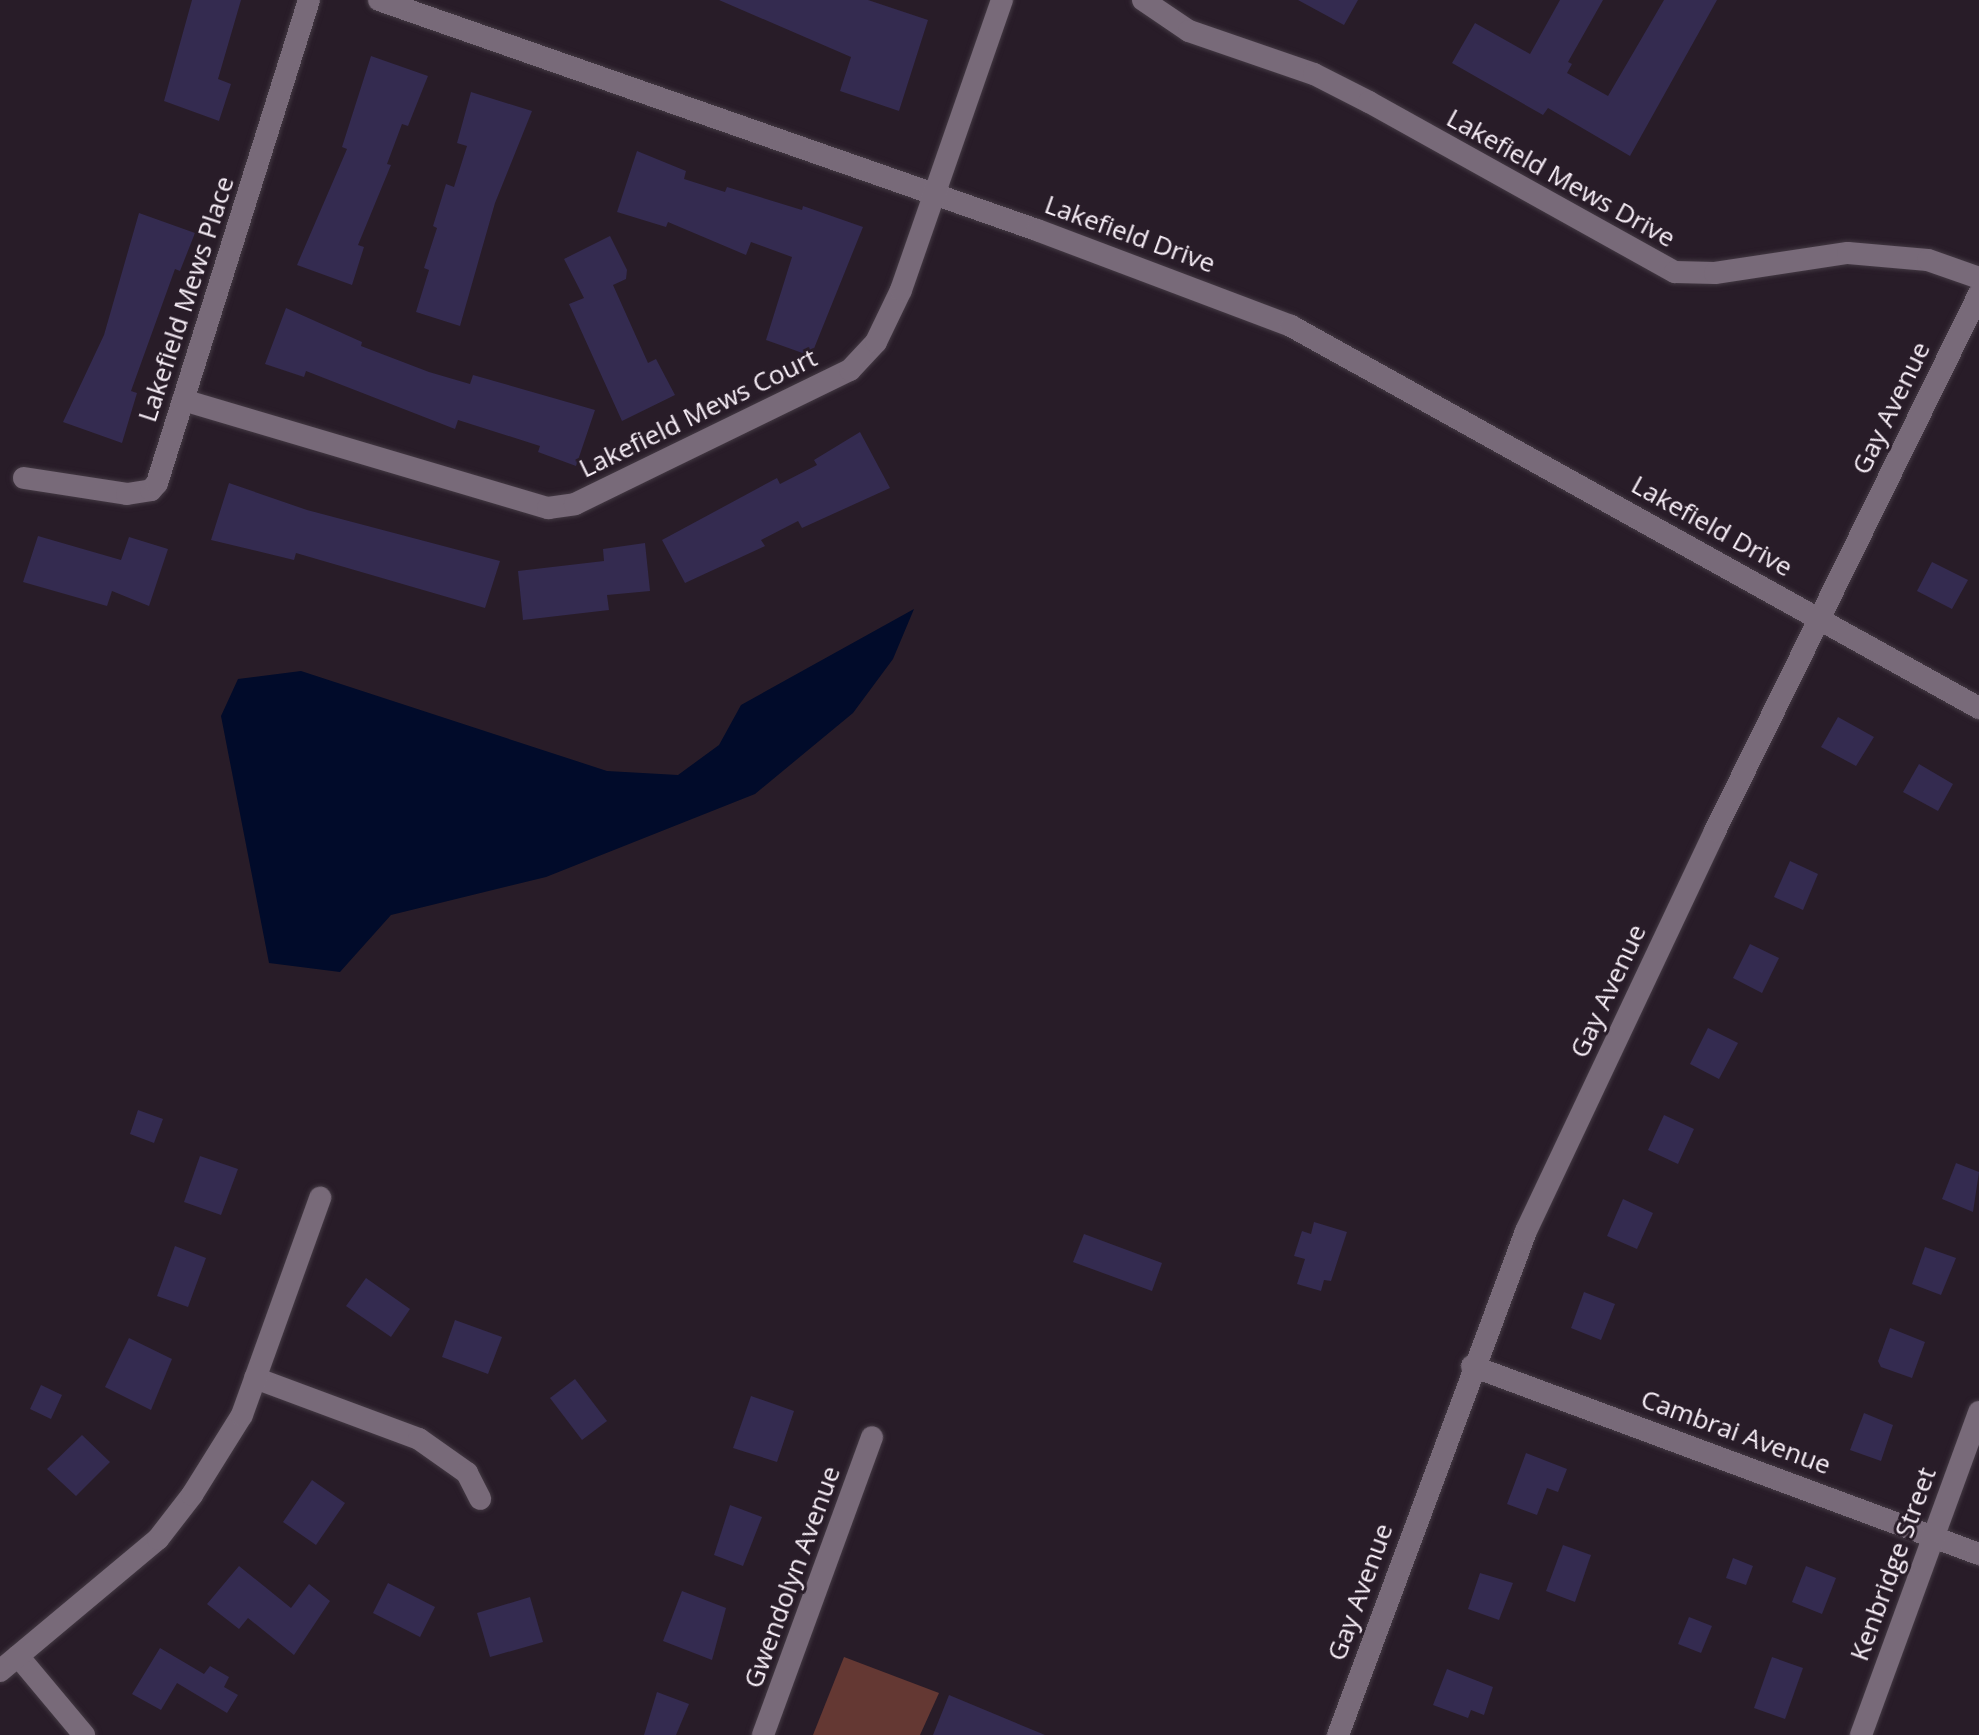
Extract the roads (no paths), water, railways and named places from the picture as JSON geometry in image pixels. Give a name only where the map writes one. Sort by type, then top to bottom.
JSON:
[{"type":"street","name":"Lakefield Mews Place","points":[[24,478],[127,494],[151,490],[183,400],[309,0]]},
{"type":"street","name":"Lakefield Drive","points":[[379,0],[935,195],[1291,326],[1979,708]]},
{"type":"street","name":"Lakefield Mews Court","points":[[183,400],[548,508],[575,504],[850,370],[876,342],[901,290],[1002,0]]},
{"type":"street","name":"Lakefield Mews Drive","points":[[1143,0],[1189,31],[1314,74],[1369,102],[1675,272],[1715,273],[1848,253],[1928,260],[1979,278]]},
{"type":"street","name":"Gay Avenue","points":[[1338,1735],[1472,1366],[1561,1154],[1979,294]]},
{"type":"street","points":[[0,1671],[158,1539],[242,1415],[320,1198]]},
{"type":"street","name":"Cambrai Avenue","points":[[1472,1366],[1979,1554]]},
{"type":"street","points":[[255,1378],[419,1439],[467,1473],[480,1499]]},
{"type":"street","name":"Kenbridge Street","points":[[1861,1735],[1979,1412]]},
{"type":"street","name":"Gwendolyn Avenue","points":[[763,1735],[872,1437]]},
{"type":"street","points":[[18,1656],[84,1735]]},
{"type":"water","points":[[914,609],[893,659],[853,713],[755,794],[546,877],[391,915],[340,972],[269,963],[221,716],[238,679],[301,671],[607,771],[678,775],[719,745],[741,705]]}]
